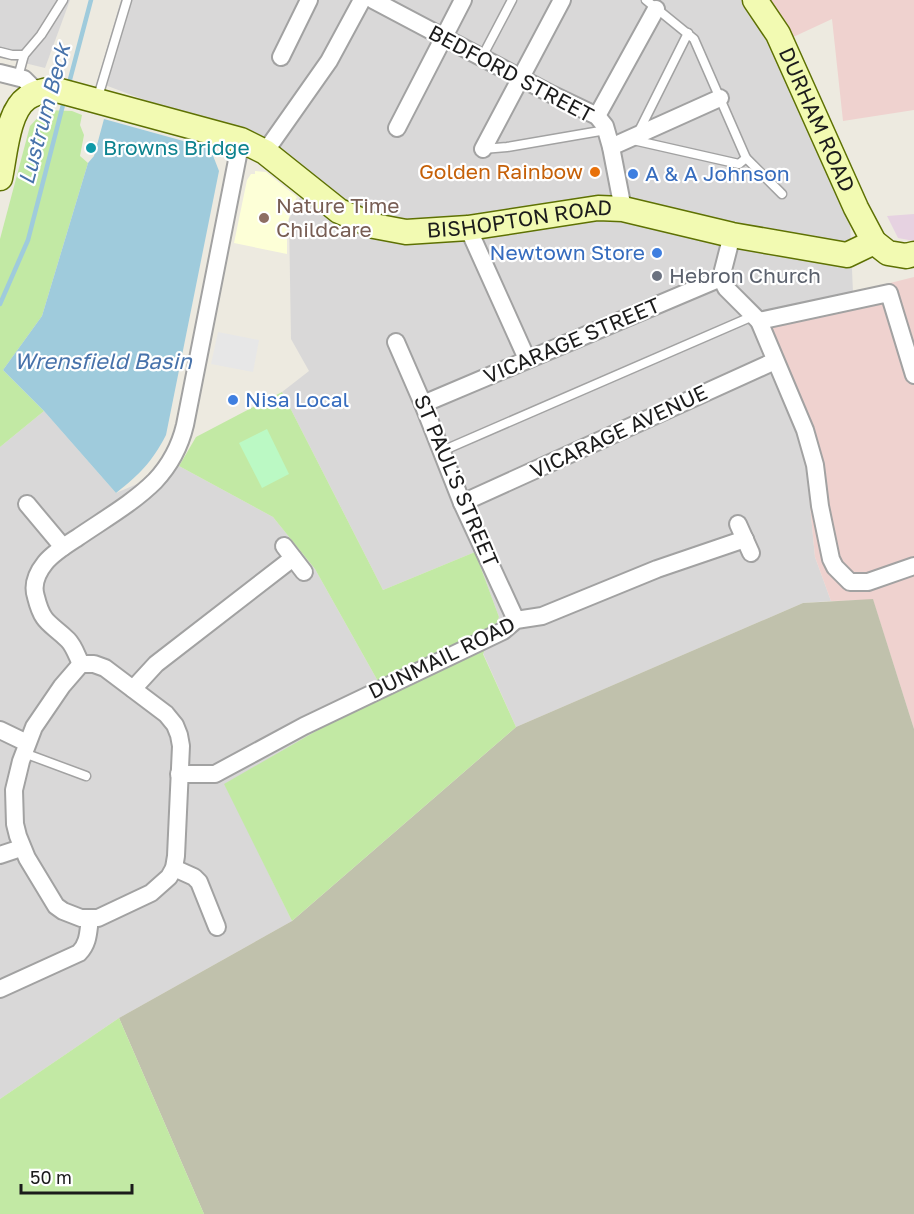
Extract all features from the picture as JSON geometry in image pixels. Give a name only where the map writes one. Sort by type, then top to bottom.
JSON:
[{"type":"street","points":[[281,57],[309,0]]},
{"type":"street","points":[[265,152],[332,57],[362,0]]},
{"type":"street","name":"BEDFORD STREET","points":[[373,0],[602,123],[611,147],[623,209]]},
{"type":"street","points":[[398,128],[463,0]]},
{"type":"street","points":[[483,149],[562,0]]},
{"type":"street","name":"DURHAM ROAD","points":[[755,0],[778,34],[856,208],[874,242]]},
{"type":"street","points":[[602,123],[651,4]]},
{"type":"street","points":[[0,73],[24,79],[45,91]]},
{"type":"street","name":"BISHOPTON ROAD","points":[[45,91],[88,98],[241,140],[265,152],[339,211],[374,226],[406,232],[468,228],[598,208],[623,209],[732,235],[847,255],[874,242]]},
{"type":"street","points":[[0,178],[11,123],[17,108],[25,99],[45,91]]},
{"type":"street","points":[[611,147],[720,98]]},
{"type":"street","points":[[81,664],[68,640],[44,618],[35,596],[34,586],[45,562],[143,492],[167,466],[177,449],[185,425],[241,140]]},
{"type":"street","points":[[468,228],[528,359]]},
{"type":"street","points":[[732,235],[721,278],[726,288],[756,318],[805,430],[815,465],[824,527],[835,567],[850,582],[868,582],[914,566]]},
{"type":"street","points":[[874,242],[888,253],[906,256],[914,254]]},
{"type":"street","name":"VICARAGE STREET","points":[[423,404],[721,278]]},
{"type":"street","points":[[756,318],[889,293],[914,375]]},
{"type":"street","name":"ST PAUL'S STREET","points":[[396,342],[462,503],[516,620]]},
{"type":"street","name":"VICARAGE AVENUE","points":[[462,503],[775,361]]},
{"type":"street","points":[[27,504],[63,547]]},
{"type":"street","name":"DUNMAIL ROAD","points":[[179,774],[215,774],[315,721],[503,631],[516,620],[542,616],[657,569],[745,538]]},
{"type":"street","points":[[133,689],[156,664],[288,552],[304,572]]},
{"type":"street","points":[[81,664],[94,664],[105,668],[166,714],[175,725],[181,746],[174,868],[162,885],[152,893],[90,919],[71,915],[56,906],[48,896],[21,848],[15,824],[14,790],[26,748],[43,713],[81,664]]},
{"type":"street","points":[[0,730],[26,748]]},
{"type":"street","points":[[0,855],[21,848]]},
{"type":"street","points":[[174,868],[194,877],[199,882],[217,927]]},
{"type":"street","points":[[0,989],[79,953],[87,940],[90,919]]},
{"type":"lane","points":[[18,77],[24,55],[41,35],[63,0]]},
{"type":"lane","points":[[88,98],[127,0]]},
{"type":"lane","points":[[482,57],[512,0]]},
{"type":"lane","points":[[651,4],[694,39],[746,158],[782,194]]},
{"type":"lane","points":[[688,33],[633,137],[739,164],[746,158]]},
{"type":"lane","points":[[0,52],[12,56],[24,55]]},
{"type":"lane","points":[[483,149],[507,147],[602,123]]},
{"type":"lane","points":[[442,451],[756,318]]},
{"type":"lane","points":[[26,748],[86,776]]},
{"type":"shaded area","points":[[0,0],[70,0],[45,68],[0,57]]},
{"type":"shaded area","points":[[121,0],[746,0],[776,45],[850,222],[853,293],[759,316],[806,463],[815,557],[831,601],[803,603],[516,727],[483,653],[499,617],[475,552],[383,590],[282,392],[309,371],[291,339],[289,219],[310,178],[243,137],[97,82]]},
{"type":"shaded area","points":[[746,0],[914,0],[914,110],[843,121],[832,19],[776,45]]},
{"type":"shaded area","name":"Nature Time Childcare","points":[[255,171],[266,172],[297,197],[287,225],[287,254],[234,243],[247,180],[251,174],[255,174]]},
{"type":"shaded area","points":[[914,214],[914,241],[898,238],[887,216]]},
{"type":"shaded area","points":[[914,277],[914,729],[873,600],[831,601],[815,557],[806,463],[759,316]]},
{"type":"shaded area","points":[[218,332],[259,340],[253,372],[211,364]]},
{"type":"shaded area","points":[[44,411],[116,493],[179,466],[273,517],[315,569],[384,692],[225,784],[292,921],[119,1018],[0,1099],[0,447]]},
{"type":"shaded area","points":[[873,599],[914,729],[914,1214],[204,1214],[119,1018],[292,921],[516,727],[803,603]]},
{"type":"green space","points":[[45,110],[72,111],[82,115],[80,125],[84,135],[80,156],[88,163],[42,316],[3,370],[44,411],[0,447],[0,239],[30,126]]},
{"type":"green space","points":[[282,392],[383,590],[475,552],[499,617],[483,654],[516,727],[292,921],[224,784],[384,692],[315,569],[273,517],[179,466],[196,437]]},
{"type":"green space","points":[[267,429],[289,474],[262,488],[239,443]]},
{"type":"green space","points":[[119,1018],[204,1214],[0,1214],[0,1099]]},
{"type":"water","name":"Wrensfield Basin","points":[[104,119],[205,147],[212,153],[219,171],[166,435],[145,467],[116,493],[44,411],[3,370],[42,316],[88,163],[94,156]]},
{"type":"waterway","name":"Lustrum Beck","points":[[68,87],[91,0]]},
{"type":"waterway","name":"Lustrum Beck","points":[[0,304],[28,240],[64,101]]},
{"type":"place","name":"Browns Bridge","points":[[91,148]]},
{"type":"place","name":"Golden Rainbow","points":[[595,172]]},
{"type":"place","name":"A & A Johnson","points":[[633,174]]},
{"type":"place","name":"Nature Time Childcare","points":[[264,218]]},
{"type":"place","name":"Newtown Store","points":[[657,253]]},
{"type":"place","name":"Hebron Church","points":[[657,276]]},
{"type":"place","name":"Nisa Local","points":[[233,400]]}]
